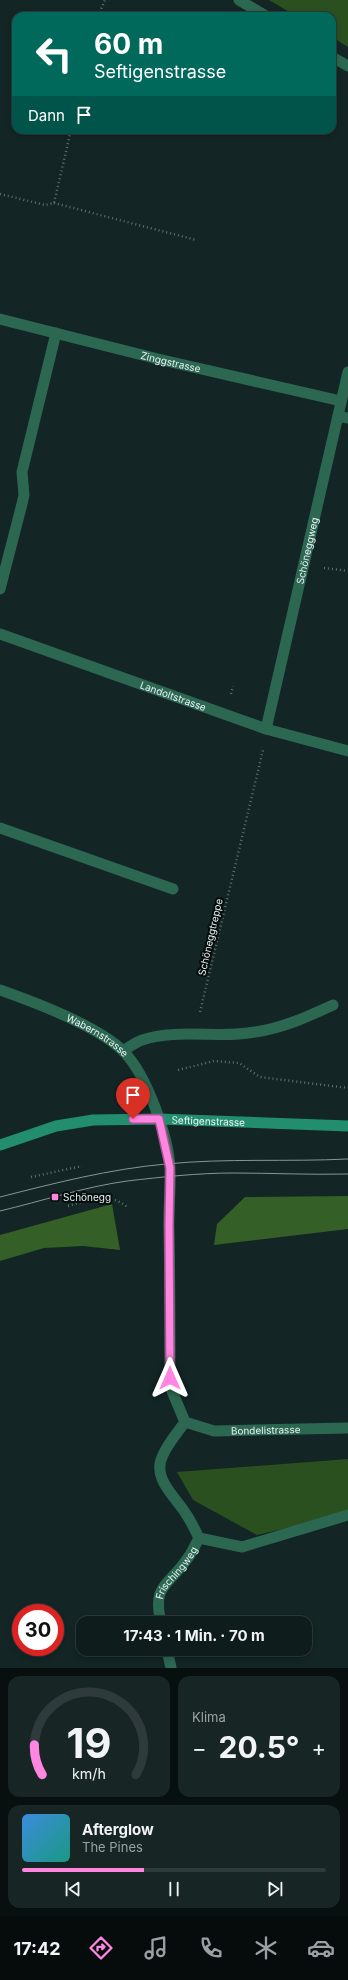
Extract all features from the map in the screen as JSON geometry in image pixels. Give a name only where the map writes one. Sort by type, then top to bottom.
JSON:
[{"type":"main road","name":"Seftigenstrasse","points":[[0,1145],[56,1126],[93,1120],[159,1119],[348,1126]]},
{"type":"street","points":[[240,0],[260,12]]},
{"type":"street","points":[[336,59],[348,66]]},
{"type":"street","name":"Zinggstrasse","points":[[0,320],[158,359],[341,401]]},
{"type":"street","points":[[0,589],[24,495],[22,472],[56,333]]},
{"type":"street","name":"Schöneggweg","points":[[266,729],[343,417],[341,401],[348,372]]},
{"type":"street","name":"Landoltstrasse","points":[[0,634],[266,729],[348,750]]},
{"type":"street","points":[[0,828],[173,889]]},
{"type":"street","name":"Wabernstrasse","points":[[0,990],[31,1001],[95,1031],[123,1051],[145,1085],[159,1119],[170,1168],[170,1378],[172,1391],[186,1422]]},
{"type":"street","points":[[123,1051],[142,1040],[166,1036],[224,1036],[285,1026],[333,1005]]},
{"type":"street","name":"Bondelistrasse","points":[[186,1422],[214,1431],[348,1428]]},
{"type":"street","name":"Frischingweg","points":[[160,1616],[157,1600],[163,1585],[186,1560],[199,1538],[186,1512],[175,1501],[160,1475],[159,1465],[162,1455],[186,1422]]},
{"type":"street","points":[[199,1538],[242,1547],[348,1515]]},
{"type":"street","points":[[168,1656],[171,1668]]},
{"type":"path","points":[[100,12],[105,0]]},
{"type":"path","points":[[54,203],[70,134]]},
{"type":"path","points":[[0,194],[44,205],[54,203],[196,240]]},
{"type":"path","name":"Schöneggtreppe","points":[[199,1019],[236,858],[263,750]]},
{"type":"path","points":[[178,1070],[214,1061],[239,1063],[260,1077],[348,1088]]},
{"type":"path","points":[[31,1177],[82,1166]]},
{"type":"path","points":[[87,1195],[88,1200]]},
{"type":"path","points":[[68,1206],[88,1200],[109,1198],[116,1199],[127,1208]]},
{"type":"green space","points":[[269,0],[348,0],[348,47],[336,40],[336,12],[289,12]]},
{"type":"green space","points":[[348,1196],[348,1229],[214,1245],[217,1224],[245,1197]]},
{"type":"green space","points":[[112,1204],[120,1250],[83,1246],[44,1248],[0,1261],[0,1235]]},
{"type":"green space","points":[[348,1459],[348,1514],[257,1535],[193,1500],[177,1472]]},
{"type":"tram line","points":[[0,1197],[83,1177],[145,1166],[212,1161],[348,1159]]},
{"type":"tram line","points":[[0,1211],[95,1187],[153,1178],[220,1173],[348,1174]]},
{"type":"place","name":"Schönegg","points":[[55,1197]]},
{"type":"route","points":[[133,1119],[159,1119],[167,1147],[170,1168],[170,1378]]}]
